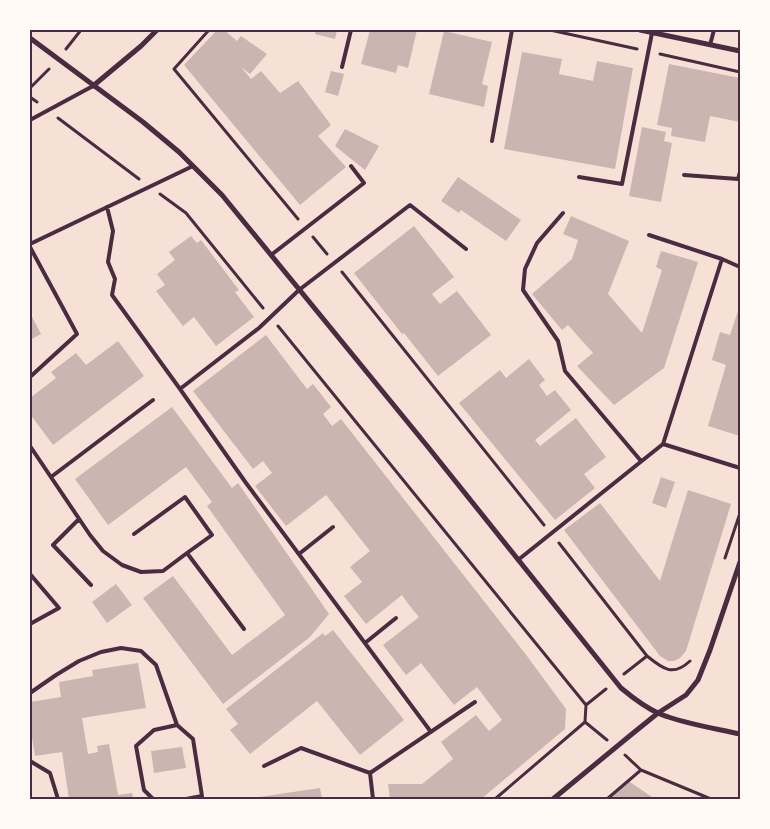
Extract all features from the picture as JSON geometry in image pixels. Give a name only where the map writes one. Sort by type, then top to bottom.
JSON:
[{"type":"street","points":[[93,86],[141,46],[157,30]]},
{"type":"street","points":[[640,30],[740,51]]},
{"type":"street","points":[[30,38],[143,122],[179,152],[222,196],[428,447],[621,688],[658,713],[680,721],[740,734]]},
{"type":"street","points":[[553,799],[658,713],[686,695],[698,680],[740,562]]},
{"type":"lane","points":[[342,68],[351,30]]},
{"type":"lane","points":[[492,141],[512,30]]},
{"type":"lane","points":[[710,45],[714,30]]},
{"type":"lane","points":[[579,177],[622,184],[652,32]]},
{"type":"lane","points":[[30,120],[93,86]]},
{"type":"lane","points":[[30,376],[78,334],[30,246],[193,166]]},
{"type":"lane","points":[[271,255],[364,183],[351,166]]},
{"type":"lane","points":[[684,175],[738,179],[740,172]]},
{"type":"lane","points":[[180,390],[259,328],[299,290],[410,205],[466,249]]},
{"type":"lane","points":[[107,207],[113,231],[108,262],[115,279],[112,295],[246,483],[431,732]]},
{"type":"lane","points":[[563,213],[537,243],[525,269],[523,290],[558,341],[565,371],[641,461]]},
{"type":"lane","points":[[649,235],[740,267]]},
{"type":"lane","points":[[518,560],[663,444],[722,260]]},
{"type":"lane","points":[[51,477],[153,400]]},
{"type":"lane","points":[[663,444],[740,468]]},
{"type":"lane","points":[[30,446],[103,552],[122,565],[141,572],[162,571],[212,535],[185,497],[134,534]]},
{"type":"lane","points":[[79,519],[53,545],[90,585]]},
{"type":"lane","points":[[298,554],[333,527]]},
{"type":"lane","points":[[187,553],[244,629]]},
{"type":"lane","points":[[30,574],[59,608],[30,624]]},
{"type":"lane","points":[[365,643],[396,618]]},
{"type":"lane","points":[[30,692],[79,661],[101,652],[121,648],[141,651],[156,665],[177,725],[194,739],[202,796],[186,799]]},
{"type":"lane","points":[[370,773],[476,702]]},
{"type":"lane","points":[[153,799],[144,790],[136,746],[154,730],[177,725]]},
{"type":"lane","points":[[264,766],[300,748],[370,773]]},
{"type":"lane","points":[[30,761],[50,773],[58,799]]},
{"type":"lane","points":[[370,773],[373,799]]},
{"type":"path","points":[[30,88],[58,60],[81,30]]},
{"type":"path","points":[[209,30],[174,69],[306,228],[551,533],[647,656],[658,665],[671,670],[683,668],[691,660]]},
{"type":"path","points":[[30,96],[186,213],[586,705],[585,722],[495,799]]},
{"type":"path","points":[[722,566],[740,512]]},
{"type":"path","points":[[586,705],[647,656]]},
{"type":"path","points":[[585,722],[616,747],[640,770],[711,799]]},
{"type":"path","points":[[607,799],[640,770]]},
{"type":"building","points":[[217,30],[224,30],[237,41],[241,36],[267,54],[250,74],[241,67],[251,79],[261,71],[280,93],[298,81],[331,125],[318,136],[346,167],[300,205],[184,65]]},
{"type":"building","points":[[316,30],[337,30],[335,39],[315,34]]},
{"type":"building","points":[[370,30],[417,30],[408,68],[398,65],[396,73],[361,64]]},
{"type":"building","points":[[444,31],[492,42],[482,84],[488,86],[484,107],[429,94]]},
{"type":"building","points":[[522,52],[562,59],[559,74],[593,81],[597,61],[633,68],[615,169],[504,149]]},
{"type":"building","points":[[669,64],[740,78],[740,122],[710,116],[705,142],[671,136],[672,128],[657,125]]},
{"type":"building","points":[[331,71],[344,74],[338,96],[325,92]]},
{"type":"building","points":[[642,127],[666,132],[664,141],[672,143],[661,202],[629,196]]},
{"type":"building","points":[[345,129],[379,146],[365,170],[335,146]]},
{"type":"building","points":[[458,177],[521,220],[506,241],[461,210],[459,213],[441,201]]},
{"type":"building","points":[[571,216],[629,241],[608,294],[642,333],[662,270],[656,267],[661,251],[698,262],[664,368],[614,405],[577,366],[593,353],[568,325],[562,330],[532,294],[572,259],[578,240],[563,234]]},
{"type":"building","points":[[414,226],[454,277],[432,294],[440,304],[457,291],[491,335],[438,376],[354,273]]},
{"type":"building","points":[[191,236],[197,243],[201,240],[239,290],[235,292],[254,317],[216,346],[194,317],[183,326],[156,291],[165,285],[157,274],[175,260],[169,252]]},
{"type":"building","points":[[740,305],[740,436],[708,426],[726,365],[712,360],[720,332],[730,335]]},
{"type":"building","points":[[30,313],[41,334],[30,340]]},
{"type":"building","points":[[266,335],[307,389],[313,384],[331,407],[323,414],[332,426],[341,419],[527,656],[566,709],[565,729],[481,799],[390,799],[388,784],[422,784],[453,759],[441,742],[476,715],[489,731],[502,720],[477,687],[454,705],[421,663],[406,675],[383,645],[419,617],[402,595],[366,624],[344,596],[362,582],[350,567],[370,551],[326,495],[286,526],[255,486],[272,473],[263,461],[253,469],[193,391]]},
{"type":"building","points":[[118,341],[144,376],[53,445],[30,414],[30,398],[56,378],[51,372],[76,353],[86,365]]},
{"type":"building","points":[[529,359],[545,380],[539,385],[547,396],[555,390],[571,410],[535,440],[540,446],[576,418],[606,457],[584,474],[595,488],[555,520],[459,403],[500,370],[506,378]]},
{"type":"building","points":[[172,407],[232,488],[238,483],[329,614],[310,637],[223,704],[143,598],[173,576],[232,655],[285,615],[207,506],[212,502],[186,467],[108,525],[75,479]]},
{"type":"building","points":[[661,477],[675,482],[666,508],[652,503]]},
{"type":"building","points":[[688,490],[731,504],[686,651],[680,658],[668,661],[660,656],[564,530],[600,503],[660,581]]},
{"type":"building","points":[[116,584],[132,605],[107,623],[92,602]]},
{"type":"building","points":[[333,630],[404,720],[360,755],[317,701],[250,754],[230,730],[238,724],[226,709],[323,633],[325,636]]},
{"type":"building","points":[[138,663],[146,708],[82,718],[88,754],[98,752],[97,746],[109,744],[118,795],[132,793],[133,799],[69,799],[62,752],[35,756],[30,726],[30,702],[61,697],[59,682],[93,676],[92,670]]},
{"type":"building","points":[[182,747],[186,768],[154,773],[151,751]]},
{"type":"building","points":[[627,780],[655,799],[606,799]]},
{"type":"building","points":[[320,788],[322,799],[252,798]]}]
